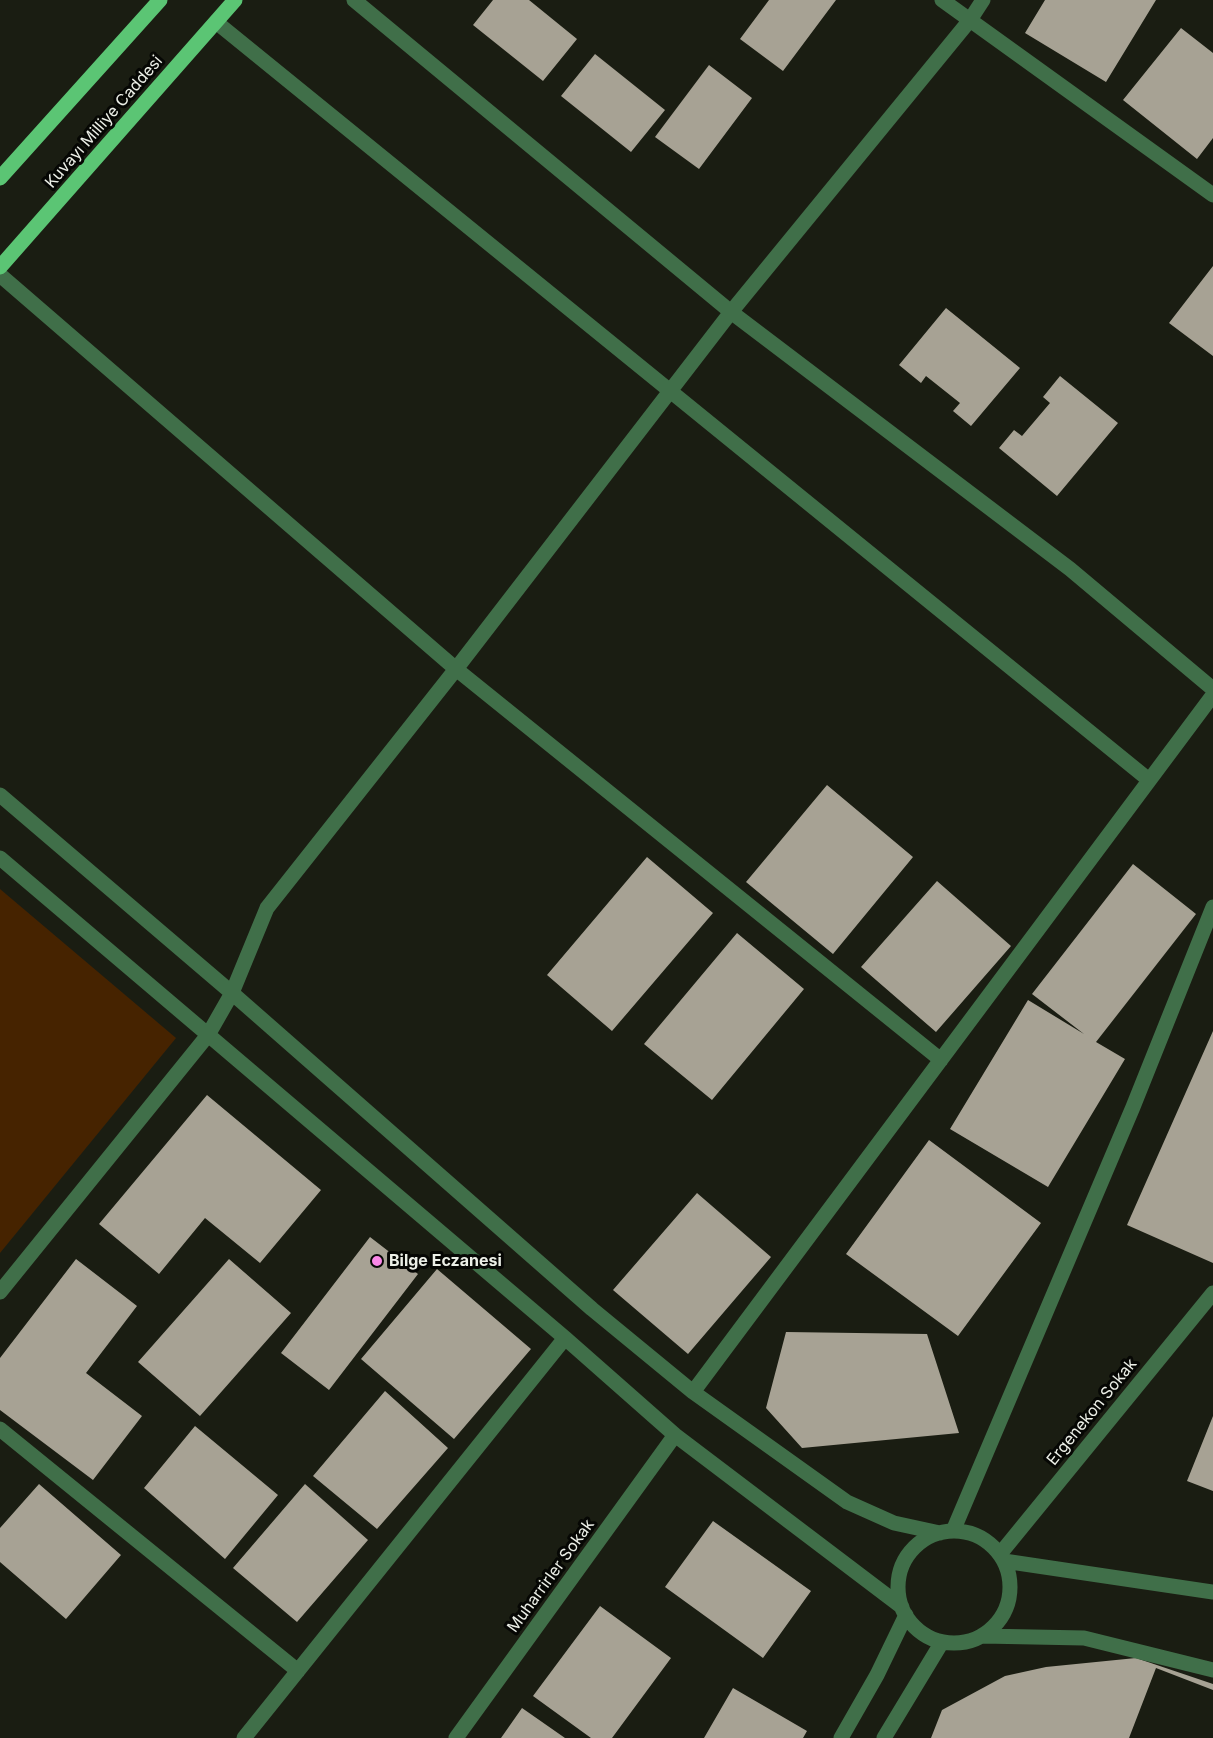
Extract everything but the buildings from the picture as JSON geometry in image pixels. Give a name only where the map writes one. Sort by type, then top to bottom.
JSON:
[{"type":"main road","points":[[0,178],[160,0]]},
{"type":"main road","name":"Kuvayı Milliye Caddesi","points":[[0,267],[235,0]]},
{"type":"street","points":[[354,0],[731,312],[1070,569],[1213,689]]},
{"type":"street","points":[[942,0],[1213,195]]},
{"type":"street","points":[[0,1292],[208,1035],[232,993],[267,908],[456,669],[731,312],[970,20],[983,0]]},
{"type":"street","points":[[216,22],[1149,780]]},
{"type":"street","points":[[0,275],[456,669],[941,1060]]},
{"type":"street","points":[[693,1392],[1213,694]]},
{"type":"street","points":[[0,795],[232,993],[592,1309],[693,1392],[847,1502],[894,1523],[946,1532],[971,1533],[987,1541],[1002,1557],[1010,1577],[1010,1594],[1006,1610],[996,1624],[983,1635],[970,1641],[942,1642],[915,1628],[904,1611],[898,1592],[899,1576],[904,1562],[919,1544],[946,1532],[1129,1118],[1213,907]]},
{"type":"street","points":[[0,858],[565,1338],[675,1435],[904,1611]]},
{"type":"street","name":"Ergenekon Sokak","points":[[1002,1557],[1213,1293]]},
{"type":"street","points":[[244,1738],[565,1338]]},
{"type":"street","points":[[0,1429],[298,1671]]},
{"type":"street","name":"Muharrirler Sokak","points":[[456,1738],[675,1435]]},
{"type":"street","points":[[1002,1557],[1213,1592]]},
{"type":"street","points":[[841,1738],[877,1675],[904,1611]]},
{"type":"street","points":[[983,1635],[1084,1638],[1213,1670]]},
{"type":"street","points":[[884,1738],[942,1642]]},
{"type":"shaded area","points":[[0,889],[176,1038],[0,1253]]},
{"type":"place","name":"Bilge Eczanesi","points":[[377,1261]]}]
